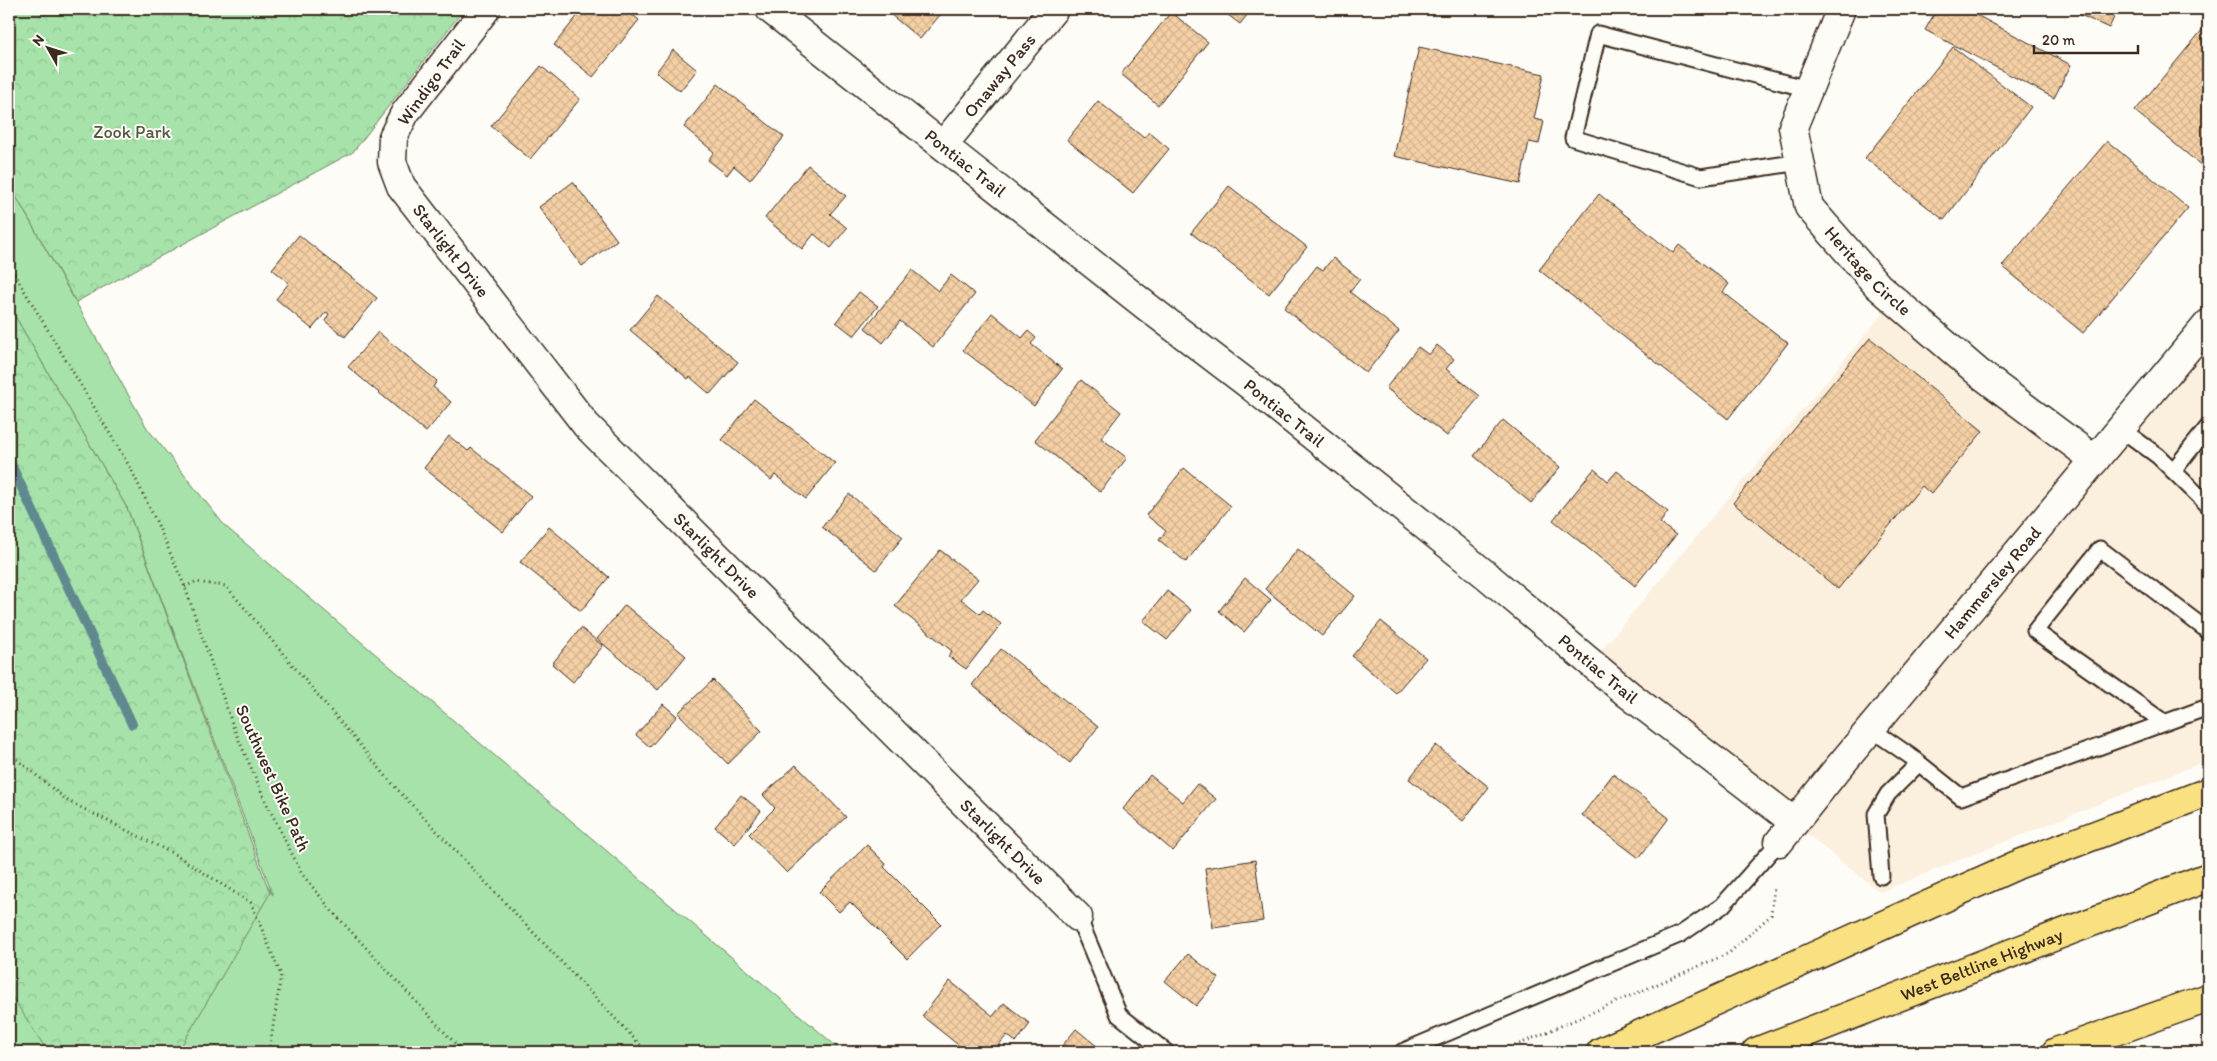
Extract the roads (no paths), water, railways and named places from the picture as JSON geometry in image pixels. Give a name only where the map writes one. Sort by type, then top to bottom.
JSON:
[{"type":"highway","points":[[1601,1052],[2017,865],[2208,792]]},
{"type":"highway","name":"West Beltline Highway","points":[[1756,1052],[2208,877]]},
{"type":"highway","points":[[2056,1052],[2208,998]]},
{"type":"street","name":"Windigo Trail","points":[[392,162],[393,137],[405,113],[486,9]]},
{"type":"street","name":"Pontiac Trail","points":[[770,9],[944,144],[1146,306],[1252,387],[1486,575],[1628,694],[1786,832]]},
{"type":"street","name":"Onaway Pass","points":[[944,144],[1054,9]]},
{"type":"street","name":"Heritage Circle","points":[[1841,9],[1793,127],[1809,207],[1878,286],[1980,373],[2095,460]]},
{"type":"street","name":"Starlight Drive","points":[[392,162],[401,186],[586,425],[1078,917]]},
{"type":"street","name":"Hammersley Road","points":[[1786,832],[2208,324]]},
{"type":"lane","points":[[1800,162],[1701,177],[1573,138],[1598,34],[1808,89]]},
{"type":"lane","points":[[2173,471],[2208,427]]},
{"type":"lane","points":[[2121,429],[2158,456],[2208,506]]},
{"type":"lane","points":[[2165,723],[2035,631],[2100,549],[2208,631]]},
{"type":"lane","points":[[1871,729],[1919,763],[1961,798],[2208,707]]},
{"type":"lane","points":[[1881,876],[1876,814],[1888,794],[1919,763]]},
{"type":"lane","points":[[1402,1052],[1681,934],[1722,906],[1786,832]]},
{"type":"lane","points":[[1078,917],[1120,1015],[1166,1052]]},
{"type":"waterway","points":[[9,460],[132,724]]},
{"type":"park label","name":"Zook Park","points":[[132,132]]}]
